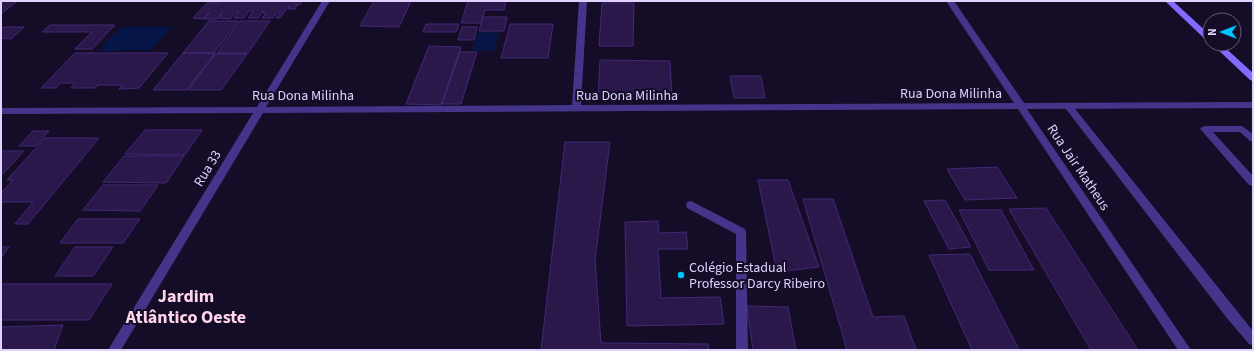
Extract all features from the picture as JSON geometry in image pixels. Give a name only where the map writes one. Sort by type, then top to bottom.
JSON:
[{"type":"street","name":"Rua 33","points":[[114,350],[326,1]]},
{"type":"street","points":[[576,109],[583,1]]},
{"type":"street","name":"Rua Jair Matheus","points":[[950,1],[1184,350]]},
{"type":"street","points":[[1169,1],[1202,32]]},
{"type":"street","points":[[1225,52],[1253,78]]},
{"type":"street","name":"Rua Dona Milinha","points":[[1,111],[1253,106]]},
{"type":"street","points":[[1069,107],[1230,313],[1253,340]]},
{"type":"street","points":[[1253,139],[1242,129],[1205,129],[1253,182]]},
{"type":"street","points":[[691,205],[741,232],[742,350]]},
{"type":"shaded area","points":[[121,27],[172,27],[151,50],[98,51]]},
{"type":"shaded area","points":[[478,32],[499,33],[493,51],[472,51]]},
{"type":"building","points":[[1,1],[17,1],[1,14]]},
{"type":"building","points":[[220,1],[303,1],[299,5],[295,4],[297,5],[295,9],[288,9],[289,6],[280,18],[276,18],[281,12],[278,12],[273,18],[262,18],[266,13],[263,13],[263,11],[258,18],[248,18],[253,11],[249,11],[244,18],[234,18],[239,12],[236,12],[230,19],[218,18],[223,12],[217,19],[204,19],[210,12],[203,19],[193,18],[207,3],[218,3]]},
{"type":"building","points":[[374,1],[411,1],[399,27],[360,26]]},
{"type":"building","points":[[468,1],[506,1],[504,10],[485,10],[481,23],[461,23]]},
{"type":"building","points":[[602,3],[634,3],[633,46],[599,46]]},
{"type":"building","points":[[483,17],[507,17],[504,31],[479,31]]},
{"type":"building","points":[[209,21],[238,21],[214,53],[183,53]]},
{"type":"building","points":[[240,21],[270,21],[248,53],[217,53]]},
{"type":"building","points":[[426,24],[459,24],[456,32],[423,32]]},
{"type":"building","points":[[510,24],[553,24],[548,58],[501,58]]},
{"type":"building","points":[[50,25],[115,25],[92,49],[75,49],[92,32],[42,32]]},
{"type":"building","points":[[4,27],[24,27],[11,39],[1,38],[1,29]]},
{"type":"building","points":[[462,27],[477,27],[474,40],[458,40]]},
{"type":"building","points":[[429,46],[461,47],[441,105],[406,104]]},
{"type":"building","points":[[460,52],[477,52],[461,104],[442,104]]},
{"type":"building","points":[[75,53],[168,53],[139,88],[119,89],[123,85],[98,85],[95,88],[71,88],[75,83],[60,83],[56,88],[41,88]]},
{"type":"building","points":[[183,53],[215,53],[187,90],[153,90]]},
{"type":"building","points":[[215,54],[247,54],[221,90],[188,90]]},
{"type":"building","points":[[600,60],[670,61],[672,99],[598,98]]},
{"type":"building","points":[[730,76],[761,76],[765,98],[734,98]]},
{"type":"building","points":[[145,130],[202,130],[185,155],[125,154]]},
{"type":"building","points":[[33,131],[49,131],[36,146],[19,146]]},
{"type":"building","points":[[45,138],[99,138],[28,224],[15,224],[33,202],[1,202],[1,193],[13,180],[7,180]]},
{"type":"building","points":[[565,142],[610,142],[595,260],[601,343],[708,344],[709,350],[541,350]]},
{"type":"building","points":[[1,151],[24,151],[1,176]]},
{"type":"building","points":[[124,156],[184,156],[166,183],[103,182]]},
{"type":"building","points":[[997,167],[1017,198],[965,200],[947,169]]},
{"type":"building","points":[[758,180],[788,180],[819,267],[777,272]]},
{"type":"building","points":[[103,185],[158,185],[140,211],[83,210]]},
{"type":"building","points":[[803,199],[833,199],[873,317],[904,316],[916,350],[847,350]]},
{"type":"building","points":[[945,200],[971,247],[949,249],[924,201]]},
{"type":"building","points":[[1046,208],[1138,350],[1091,350],[1009,209]]},
{"type":"building","points":[[959,210],[1001,210],[1034,270],[989,270]]},
{"type":"building","points":[[78,219],[140,219],[123,243],[60,243]]},
{"type":"building","points":[[658,221],[659,233],[686,232],[688,249],[658,249],[661,298],[720,297],[724,324],[627,326],[625,222]]},
{"type":"building","points":[[1,247],[9,247],[1,258]]},
{"type":"building","points":[[75,247],[113,247],[93,276],[55,276]]},
{"type":"building","points":[[970,254],[1019,350],[972,350],[929,255]]},
{"type":"building","points":[[1,284],[112,284],[89,320],[1,320]]},
{"type":"building","points":[[747,306],[788,307],[796,350],[753,350]]},
{"type":"building","points":[[63,325],[54,350],[1,350],[1,327]]},
{"type":"place","name":"Colégio Estadual Professor Darcy Ribeiro","points":[[681,275]]},
{"type":"district","name":"Jardim Atlântico Oeste","points":[[186,306]]}]
